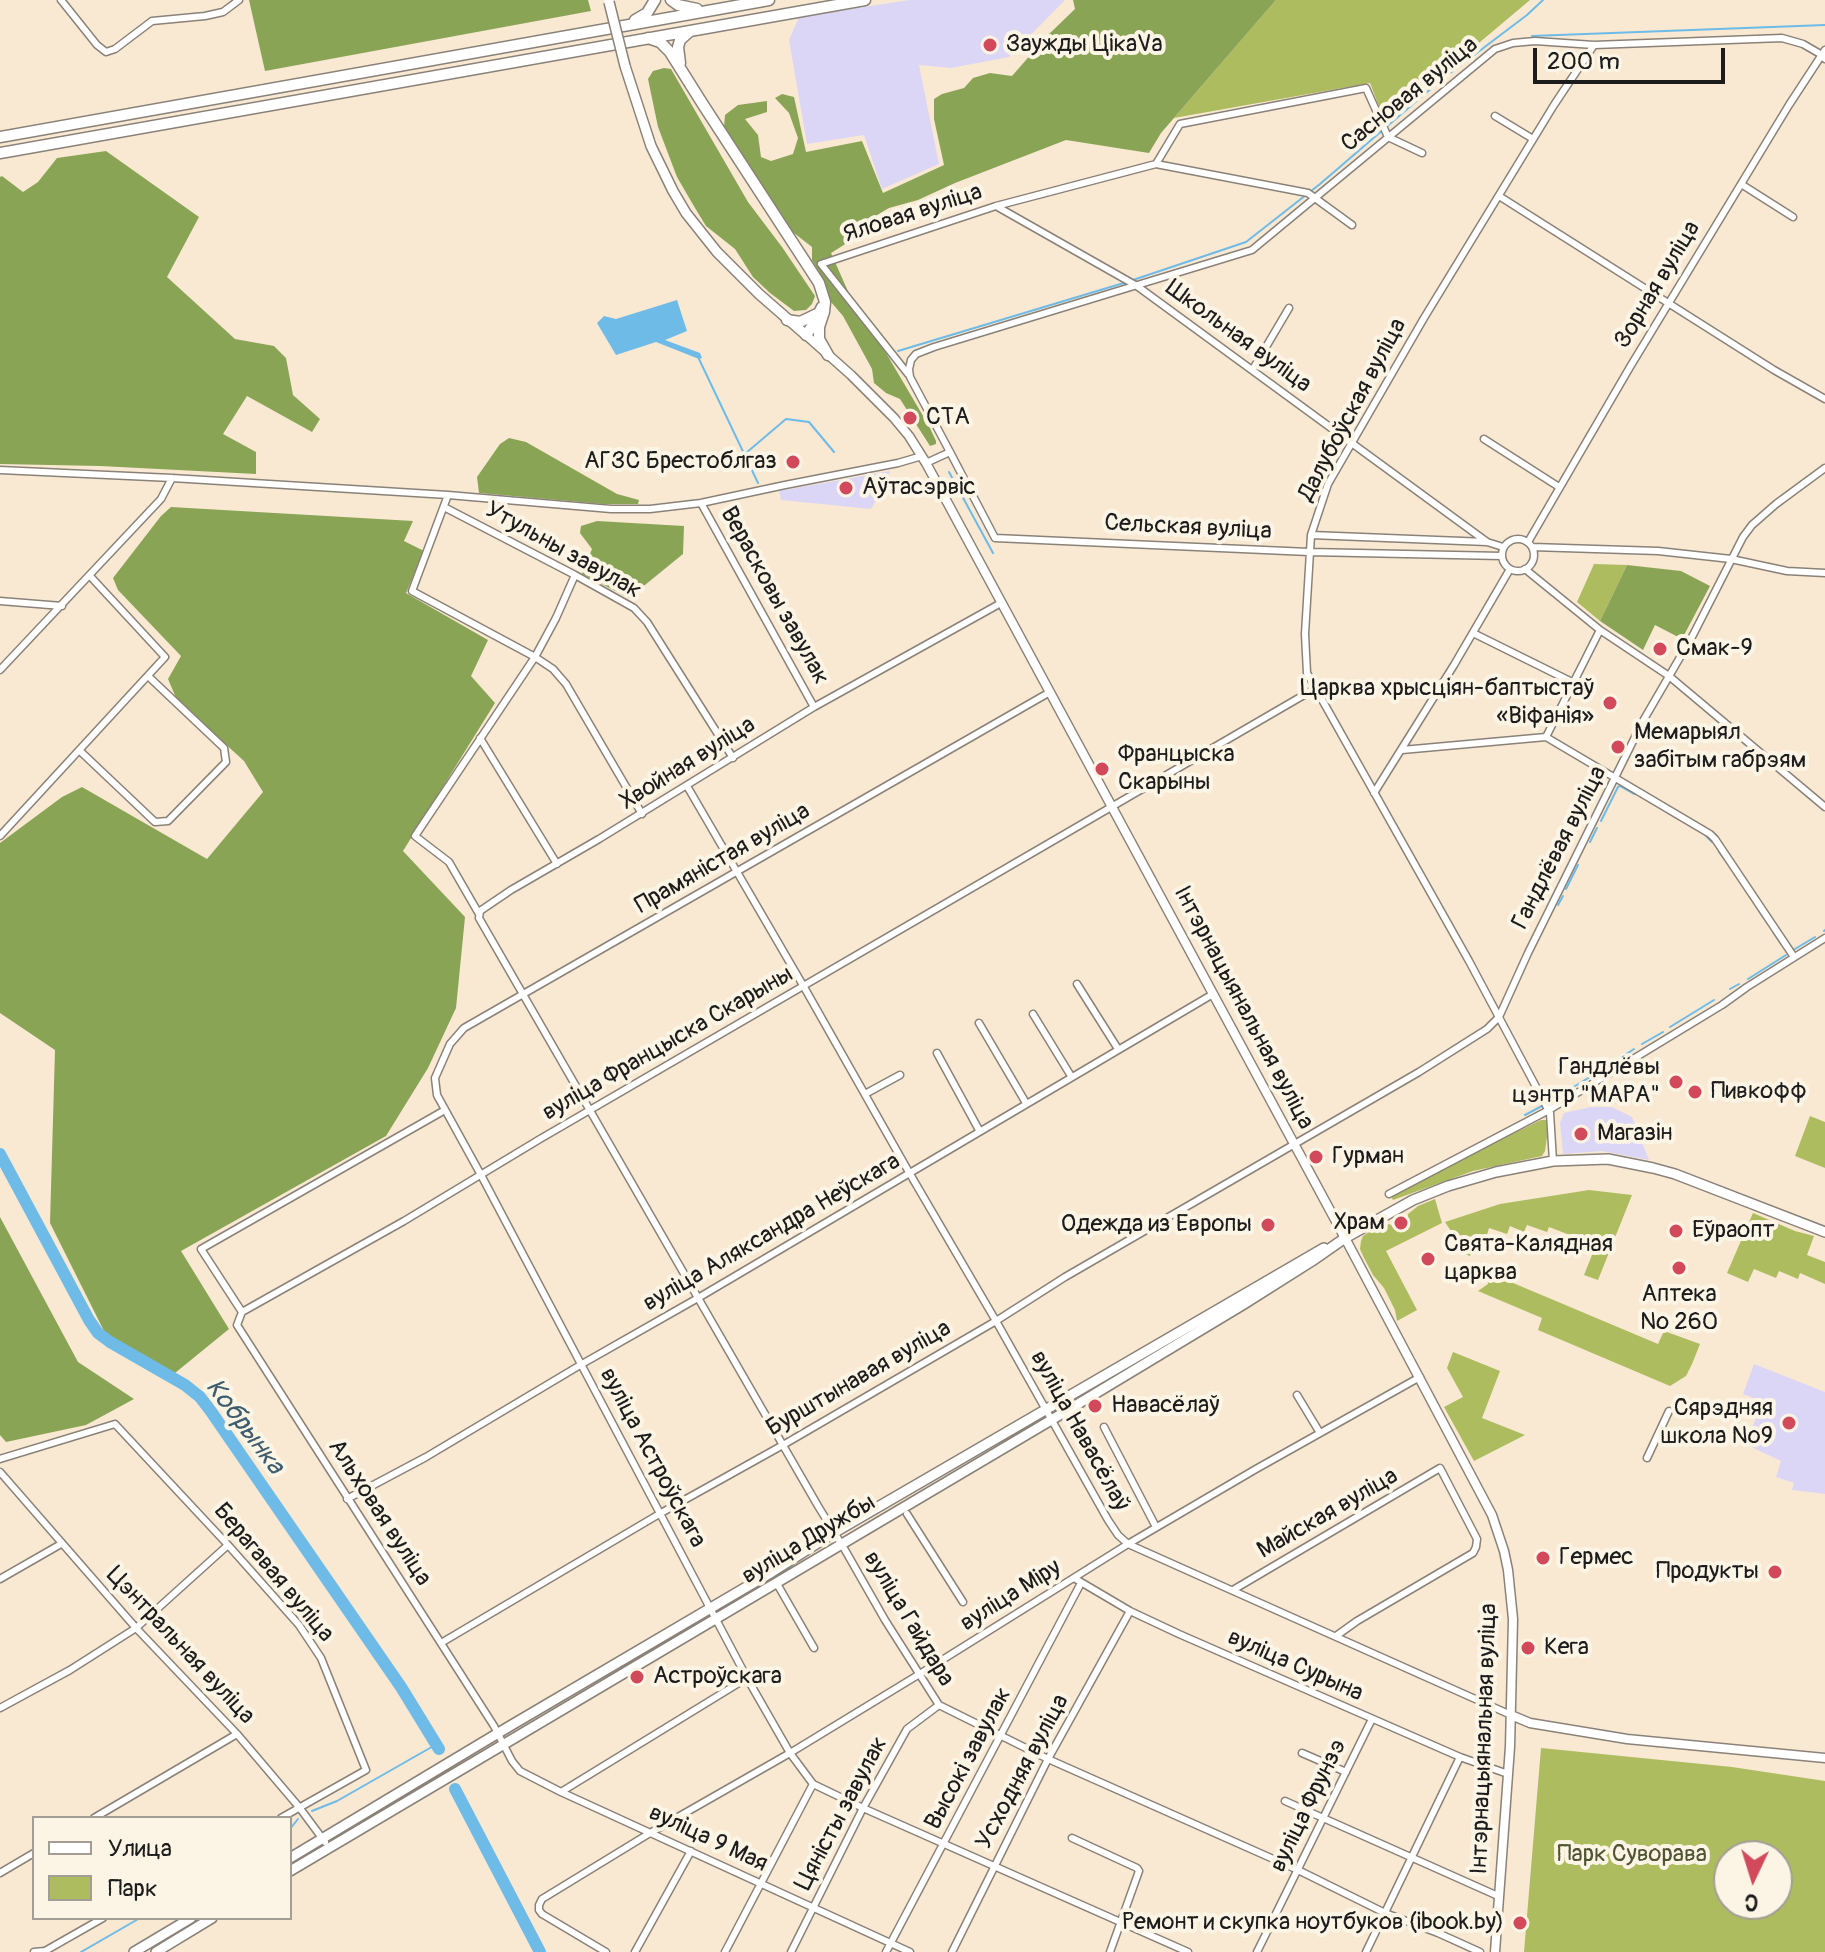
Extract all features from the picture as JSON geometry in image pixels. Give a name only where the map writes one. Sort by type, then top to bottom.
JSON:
[{"type":"highway","points":[[623,25],[647,13],[655,0]]},
{"type":"highway","points":[[671,0],[678,5],[707,10]]},
{"type":"highway","points":[[0,137],[769,0]]},
{"type":"highway","points":[[0,153],[865,0]]},
{"type":"highway","points":[[681,69],[678,55],[680,40],[693,30]]},
{"type":"highway","points":[[646,38],[656,39],[665,45],[819,283],[825,302],[819,339],[828,355]]},
{"type":"highway","points":[[787,320],[800,322],[810,318],[819,313],[825,302]]},
{"type":"highway","points":[[806,335],[823,311],[825,302]]},
{"type":"main road","points":[[609,1],[625,66],[651,146],[673,191],[717,252],[806,335]]},
{"type":"main road","name":"Інтэрнацыянальная вуліца","points":[[806,335],[872,396],[909,436],[924,460],[1492,1515],[1504,1551],[1513,1619],[1508,1774],[1495,1952]]},
{"type":"main road","name":"вуліца Дружбы","points":[[292,1868],[716,1619],[834,1543],[835,1532],[1309,1255],[1413,1200],[1496,1172],[1553,1161],[1608,1159],[1653,1168],[1711,1187],[1825,1232]]},
{"type":"main road","name":"вуліца Дружбы","points":[[292,1857],[711,1608],[842,1544],[1244,1304],[1345,1238]]},
{"type":"main road","points":[[1052,1420],[1054,1409],[1103,1375]]},
{"type":"main road","points":[[989,1457],[1043,1419],[1046,1409]]},
{"type":"main road","points":[[842,1544],[843,1534],[897,1498]]},
{"type":"main road","points":[[653,1655],[707,1618],[711,1608]]},
{"type":"main road","points":[[504,1744],[506,1734],[561,1697]]},
{"type":"main road","points":[[1511,1715],[1530,1723],[1627,1739],[1825,1758]]},
{"type":"main road","points":[[448,1777],[467,1761],[494,1746],[498,1733]]},
{"type":"main road","points":[[292,1868],[319,1850],[323,1844],[322,1838]]},
{"type":"main road","points":[[134,1952],[188,1920]]},
{"type":"main road","points":[[156,1952],[209,1920]]},
{"type":"street","points":[[61,0],[106,52],[115,49],[152,21],[223,12],[239,0]]},
{"type":"street","name":"Сасновая вуліца","points":[[910,377],[911,360],[916,354],[934,347],[1252,250],[1495,49],[1535,41],[1594,45],[1782,38],[1824,54]]},
{"type":"street","name":"Далубоўская вуліца","points":[[1553,1161],[1549,1110],[1307,673],[1305,634],[1311,535],[1328,484],[1390,373],[1594,45]]},
{"type":"street","name":"Зорная вуліца","points":[[1525,569],[1533,559],[1530,544],[1595,424],[1789,105],[1824,54]]},
{"type":"street","points":[[1156,164],[1180,124],[1366,88],[1388,137],[1422,153]]},
{"type":"street","points":[[1495,116],[1533,139]]},
{"type":"street","name":"Яловая вуліца","points":[[910,377],[821,264],[996,206],[1156,164],[1308,193],[1352,225]]},
{"type":"street","points":[[1741,184],[1793,217]]},
{"type":"street","points":[[1499,196],[1825,399]]},
{"type":"street","name":"Школьная вуліца","points":[[996,206],[1137,286],[1487,542]]},
{"type":"street","points":[[1253,369],[1289,308]]},
{"type":"street","points":[[0,470],[650,509],[701,503],[924,460],[950,452],[910,377]]},
{"type":"street","points":[[1484,439],[1559,487]]},
{"type":"street","name":"Сельская вуліца","points":[[950,452],[995,538],[1309,552],[1502,556]]},
{"type":"street","name":"Гандлёвая вуліца","points":[[1294,1144],[1470,1041],[1499,1017],[1643,721],[1693,635],[1731,559],[1752,525],[1794,489],[1825,468]]},
{"type":"street","points":[[0,670],[161,499],[172,478]]},
{"type":"street","points":[[448,495],[412,591],[553,669],[566,684],[642,814]]},
{"type":"street","name":"Верасковы завулак","points":[[701,503],[814,707]]},
{"type":"street","name":"Утульны завулак","points":[[444,507],[634,608],[647,622],[733,758]]},
{"type":"street","points":[[1311,535],[1487,542],[1503,547]]},
{"type":"street","points":[[1825,573],[1787,571],[1731,559],[1658,551],[1530,544],[1516,538],[1503,547],[1502,556],[1510,569],[1525,569],[1600,630],[1669,676],[1825,807]]},
{"type":"street","points":[[1374,793],[1510,569]]},
{"type":"street","points":[[523,995],[449,862],[415,836],[535,657],[575,575]]},
{"type":"street","points":[[0,836],[165,657],[90,576]]},
{"type":"street","points":[[0,601],[62,606]]},
{"type":"street","name":"Хвойная вуліца","points":[[479,914],[511,890],[642,814],[814,707],[1001,603]]},
{"type":"street","points":[[1546,737],[1600,630]]},
{"type":"street","points":[[1473,633],[1574,683]]},
{"type":"street","points":[[79,750],[155,822],[168,821],[226,762],[224,748],[148,676]]},
{"type":"street","name":"вуліца Францыска Скарыны","points":[[242,1312],[404,1221],[1316,688]]},
{"type":"street","name":"Прамяністая вуліца","points":[[435,1078],[450,1044],[464,1028],[1050,692]]},
{"type":"street","points":[[1402,750],[1546,737],[1710,834],[1794,957]]},
{"type":"street","points":[[480,738],[557,864]]},
{"type":"street","name":"вуліца Навасёлаў","points":[[687,786],[1118,1535],[1128,1544],[1511,1715]]},
{"type":"street","points":[[1389,1194],[1549,1110],[1825,938]]},
{"type":"street","points":[[1077,984],[1118,1049]]},
{"type":"street","name":"вуліца Аляксандра Неўскага","points":[[347,1499],[426,1457],[1213,994]]},
{"type":"street","name":"вуліца Гайдара","points":[[523,995],[885,1620],[939,1705],[1048,1759],[1298,1870],[1385,1913],[1480,1952]]},
{"type":"street","points":[[1033,1014],[1071,1076]]},
{"type":"street","points":[[979,1023],[1026,1103]]},
{"type":"street","points":[[937,1053],[979,1130]]},
{"type":"street","points":[[865,1094],[900,1075]]},
{"type":"street","name":"вуліца Астроўскага","points":[[435,1078],[437,1095],[747,1678],[790,1753],[813,1784],[1188,1952]]},
{"type":"street","points":[[242,1312],[201,1249],[445,1110]]},
{"type":"street","name":"Бурштынавая вуліца","points":[[441,1643],[1294,1144]]},
{"type":"street","name":"Альховая вуліца","points":[[242,1312],[237,1325],[498,1733]]},
{"type":"street","name":"вуліца Міру","points":[[606,1952],[542,1914],[539,1905],[542,1899],[790,1753],[1156,1527],[1420,1377]]},
{"type":"street","points":[[1297,1395],[1320,1433]]},
{"type":"street","points":[[1647,1458],[1669,1411]]},
{"type":"street","name":"Берагавая вуліца","points":[[0,1459],[115,1424],[299,1625],[321,1658],[366,1770],[299,1807]]},
{"type":"street","points":[[1104,1427],[1156,1527]]},
{"type":"street","name":"Майская вуліца","points":[[1233,1590],[1440,1468],[1477,1539],[1473,1553],[1336,1636]]},
{"type":"street","name":"Цэнтральная вуліца","points":[[0,1472],[136,1628],[237,1734],[299,1807],[329,1848]]},
{"type":"street","points":[[907,1514],[963,1602]]},
{"type":"street","points":[[0,1579],[61,1544]]},
{"type":"street","points":[[0,1708],[70,1670],[136,1628],[228,1545]]},
{"type":"street","points":[[777,1578],[814,1648]]},
{"type":"street","name":"вуліца Сурына","points":[[1074,1578],[1130,1611],[1460,1757],[1508,1774]]},
{"type":"street","name":"Высокі завулак","points":[[886,1952],[1081,1583]]},
{"type":"street","name":"Усходняя вуліца","points":[[952,1952],[1048,1759],[1130,1611]]},
{"type":"street","points":[[561,1792],[747,1678]]},
{"type":"street","name":"Цяністы завулак","points":[[791,1952],[863,1808],[907,1729],[939,1705]]},
{"type":"street","name":"вуліца Фрунзэ","points":[[1257,1952],[1372,1719]]},
{"type":"street","points":[[498,1733],[504,1744]]},
{"type":"street","points":[[97,1816],[237,1734]]},
{"type":"street","name":"вуліца 9 Мая","points":[[504,1744],[520,1771],[910,1952]]},
{"type":"street","points":[[1302,1753],[1346,1772]]},
{"type":"street","points":[[1366,1952],[1460,1757]]},
{"type":"street","points":[[725,1952],[813,1784]]},
{"type":"street","points":[[1285,1801],[1498,1896]]},
{"type":"street","points":[[284,1816],[299,1807]]},
{"type":"street","points":[[1072,1838],[1139,1871],[1110,1952]]},
{"type":"street","points":[[635,1952],[691,1851]]},
{"type":"street","points":[[0,1873],[32,1854]]},
{"type":"street","points":[[36,1952],[45,1951],[99,1920]]},
{"type":"shaded area","points":[[909,0],[1065,0],[1009,57],[951,68],[919,65],[939,164],[882,189],[864,135],[807,144],[789,40],[799,17]]},
{"type":"shaded area","points":[[890,471],[871,509],[781,500],[779,491]]},
{"type":"shaded area","points":[[1591,1107],[1612,1107],[1632,1117],[1649,1160],[1602,1151],[1563,1154],[1560,1123],[1564,1113]]},
{"type":"shaded area","name":"Сярэдняя школа №9","points":[[1754,1364],[1825,1392],[1825,1494],[1792,1490],[1794,1483],[1776,1477],[1781,1461],[1745,1444],[1763,1402],[1743,1394]]},
{"type":"green space","points":[[249,0],[588,0],[591,11],[265,71]]},
{"type":"green space","points":[[1073,0],[1276,0],[1161,133],[1149,153],[1066,140],[918,200],[889,208],[872,218],[855,238],[831,253],[851,298],[929,426],[936,441],[930,446],[900,399],[874,383],[872,369],[843,316],[831,302],[812,260],[812,247],[790,230],[724,127],[725,115],[738,105],[767,101],[767,112],[745,119],[758,135],[761,157],[771,161],[793,154],[798,138],[789,113],[775,98],[782,94],[794,97],[806,152],[862,141],[883,193],[944,165],[934,119],[934,99],[964,88],[973,78],[990,73],[1012,76],[1075,9]]},
{"type":"green space","points":[[1276,0],[1530,0],[1385,122],[1370,83],[1174,118]]},
{"type":"green space","points":[[671,69],[748,202],[815,296],[806,310],[794,311],[770,293],[753,277],[735,249],[706,226],[695,208],[677,177],[658,127],[648,79],[653,71]]},
{"type":"green space","points":[[106,151],[199,217],[167,277],[235,339],[274,346],[286,358],[293,395],[320,419],[312,432],[247,396],[223,434],[256,452],[256,474],[0,464],[0,177],[23,192],[38,182],[57,158]]},
{"type":"green space","points":[[509,438],[526,442],[617,494],[639,500],[638,504],[603,504],[479,493],[477,477],[500,444]]},
{"type":"green space","points":[[171,507],[413,521],[404,541],[424,551],[406,593],[488,640],[471,676],[495,703],[403,851],[465,917],[456,1008],[428,1068],[386,1136],[181,1251],[229,1329],[175,1373],[106,1335],[50,1223],[55,1050],[0,1013],[0,843],[62,797],[82,787],[207,859],[263,792],[244,761],[177,700],[168,679],[181,656],[118,590],[113,578]]},
{"type":"green space","points":[[597,521],[684,526],[683,554],[629,598],[582,574],[592,549],[580,533],[581,526]]},
{"type":"green space","points":[[1594,564],[1627,565],[1600,621],[1577,602]]},
{"type":"green space","points":[[1627,565],[1681,571],[1710,586],[1682,639],[1655,625],[1643,650],[1600,621]]},
{"type":"green space","points":[[1810,1116],[1825,1122],[1825,1168],[1795,1156]]},
{"type":"green space","points":[[1541,1120],[1549,1123],[1542,1156],[1473,1171],[1393,1200],[1390,1194]]},
{"type":"green space","points":[[1589,1190],[1632,1195],[1598,1280],[1584,1275],[1596,1245],[1549,1227],[1547,1232],[1527,1225],[1524,1232],[1510,1226],[1507,1234],[1489,1228],[1486,1239],[1476,1240],[1470,1256],[1445,1222],[1500,1204]]},
{"type":"green space","points":[[1435,1199],[1442,1223],[1386,1251],[1417,1310],[1397,1321],[1384,1288],[1364,1258],[1361,1241],[1369,1232],[1389,1224],[1396,1228],[1407,1223],[1408,1214]]},
{"type":"green space","points":[[1753,1213],[1814,1236],[1807,1255],[1825,1262],[1825,1284],[1800,1273],[1798,1279],[1779,1271],[1776,1278],[1754,1269],[1748,1282],[1727,1273]]},
{"type":"green space","points":[[0,1217],[78,1362],[134,1399],[86,1425],[6,1442],[0,1435]]},
{"type":"green space","points":[[1487,1272],[1658,1344],[1664,1331],[1700,1344],[1686,1376],[1670,1386],[1538,1330],[1542,1318],[1478,1291],[1488,1284]]},
{"type":"green space","points":[[1453,1352],[1500,1371],[1482,1418],[1525,1435],[1474,1461],[1444,1407],[1463,1397],[1447,1368]]},
{"type":"green space","name":"Парк Суворава","points":[[1541,1748],[1732,1767],[1825,1781],[1825,1952],[1524,1952]]},
{"type":"water","points":[[677,300],[687,331],[665,340],[700,353],[702,358],[656,342],[616,355],[597,323],[604,316],[616,319]]},
{"type":"waterway","points":[[1441,80],[1543,0]]},
{"type":"waterway","points":[[1532,36],[1825,25]]},
{"type":"waterway","points":[[1133,280],[1246,242],[1320,184],[1434,86]]},
{"type":"waterway","points":[[898,351],[1127,282]]},
{"type":"waterway","points":[[699,359],[758,483]]},
{"type":"waterway","points":[[746,453],[786,419],[809,422],[834,452]]},
{"type":"waterway","points":[[949,472],[993,553]]},
{"type":"waterway","points":[[1601,821],[1618,787],[1634,794]]},
{"type":"waterway","points":[[1657,806],[1678,819]]},
{"type":"waterway","points":[[1689,825],[1697,830]]},
{"type":"waterway","points":[[1590,842],[1597,828]]},
{"type":"waterway","points":[[1704,834],[1712,842]]},
{"type":"waterway","points":[[1719,852],[1728,864]]},
{"type":"waterway","points":[[1566,889],[1578,865]]},
{"type":"waterway","points":[[1746,891],[1755,904]]},
{"type":"waterway","points":[[1558,905],[1563,896]]},
{"type":"waterway","points":[[1759,911],[1768,924]]},
{"type":"waterway","points":[[1773,932],[1781,944]]},
{"type":"waterway","points":[[1795,949],[1815,937]]},
{"type":"waterway","points":[[1748,979],[1786,955]]},
{"type":"waterway","points":[[1730,989],[1739,984]]},
{"type":"waterway","points":[[1670,1027],[1714,1000]]},
{"type":"waterway","points":[[1642,1044],[1663,1032]]},
{"type":"waterway","points":[[1613,1063],[1634,1049]]},
{"type":"waterway","points":[[1549,1102],[1603,1069]]},
{"type":"waterway","points":[[1525,1115],[1542,1106]]},
{"type":"waterway","name":"Кобрынка","points":[[0,1154],[98,1333],[200,1397],[401,1687],[439,1749]]},
{"type":"waterway","points":[[312,1811],[337,1801],[437,1744]]},
{"type":"waterway","name":"Кобрынка","points":[[455,1789],[540,1952]]},
{"type":"waterway","points":[[292,1826],[298,1819]]},
{"type":"waterway","points":[[81,1952],[137,1920]]},
{"type":"place","name":"Заужды ЦікаVа","points":[[990,45]]},
{"type":"place","name":"СТА","points":[[910,418]]},
{"type":"place","name":"АГЗС Брестоблгаз","points":[[793,462]]},
{"type":"place","name":"Аўтасэрвіс","points":[[846,488]]},
{"type":"place","name":"Смак-9","points":[[1660,649]]},
{"type":"place","name":"Царква хрысціян-баптыстаў «Віфанія»","points":[[1610,703]]},
{"type":"place","name":"Мемарыял забітым габрэям","points":[[1618,747]]},
{"type":"place","name":"Францыска Скарыны","points":[[1102,769]]},
{"type":"place","name":"Гандлёвы цэнтр \"МАРА\"","points":[[1676,1082]]},
{"type":"place","name":"Пивкофф","points":[[1695,1092]]},
{"type":"place","name":"Магазін","points":[[1581,1134]]},
{"type":"place","name":"Гурман","points":[[1316,1157]]},
{"type":"place","name":"Храм","points":[[1401,1223]]},
{"type":"place","name":"Одежда из Европы","points":[[1268,1225]]},
{"type":"place","name":"Еўраопт","points":[[1676,1231]]},
{"type":"place","name":"Свята-Калядная царква","points":[[1428,1259]]},
{"type":"place","name":"Аптека № 260","points":[[1679,1268]]},
{"type":"place","name":"Навасёлаў","points":[[1095,1406]]},
{"type":"place","name":"Сярэдняя школа №9","points":[[1789,1423]]},
{"type":"place","name":"Гермес","points":[[1543,1558]]},
{"type":"place","name":"Продукты","points":[[1775,1572]]},
{"type":"place","name":"Кега","points":[[1528,1648]]},
{"type":"place","name":"Астроўскага","points":[[637,1677]]},
{"type":"place","name":"Ремонт и скупка ноутбуков (ibook.by)","points":[[1520,1923]]}]
